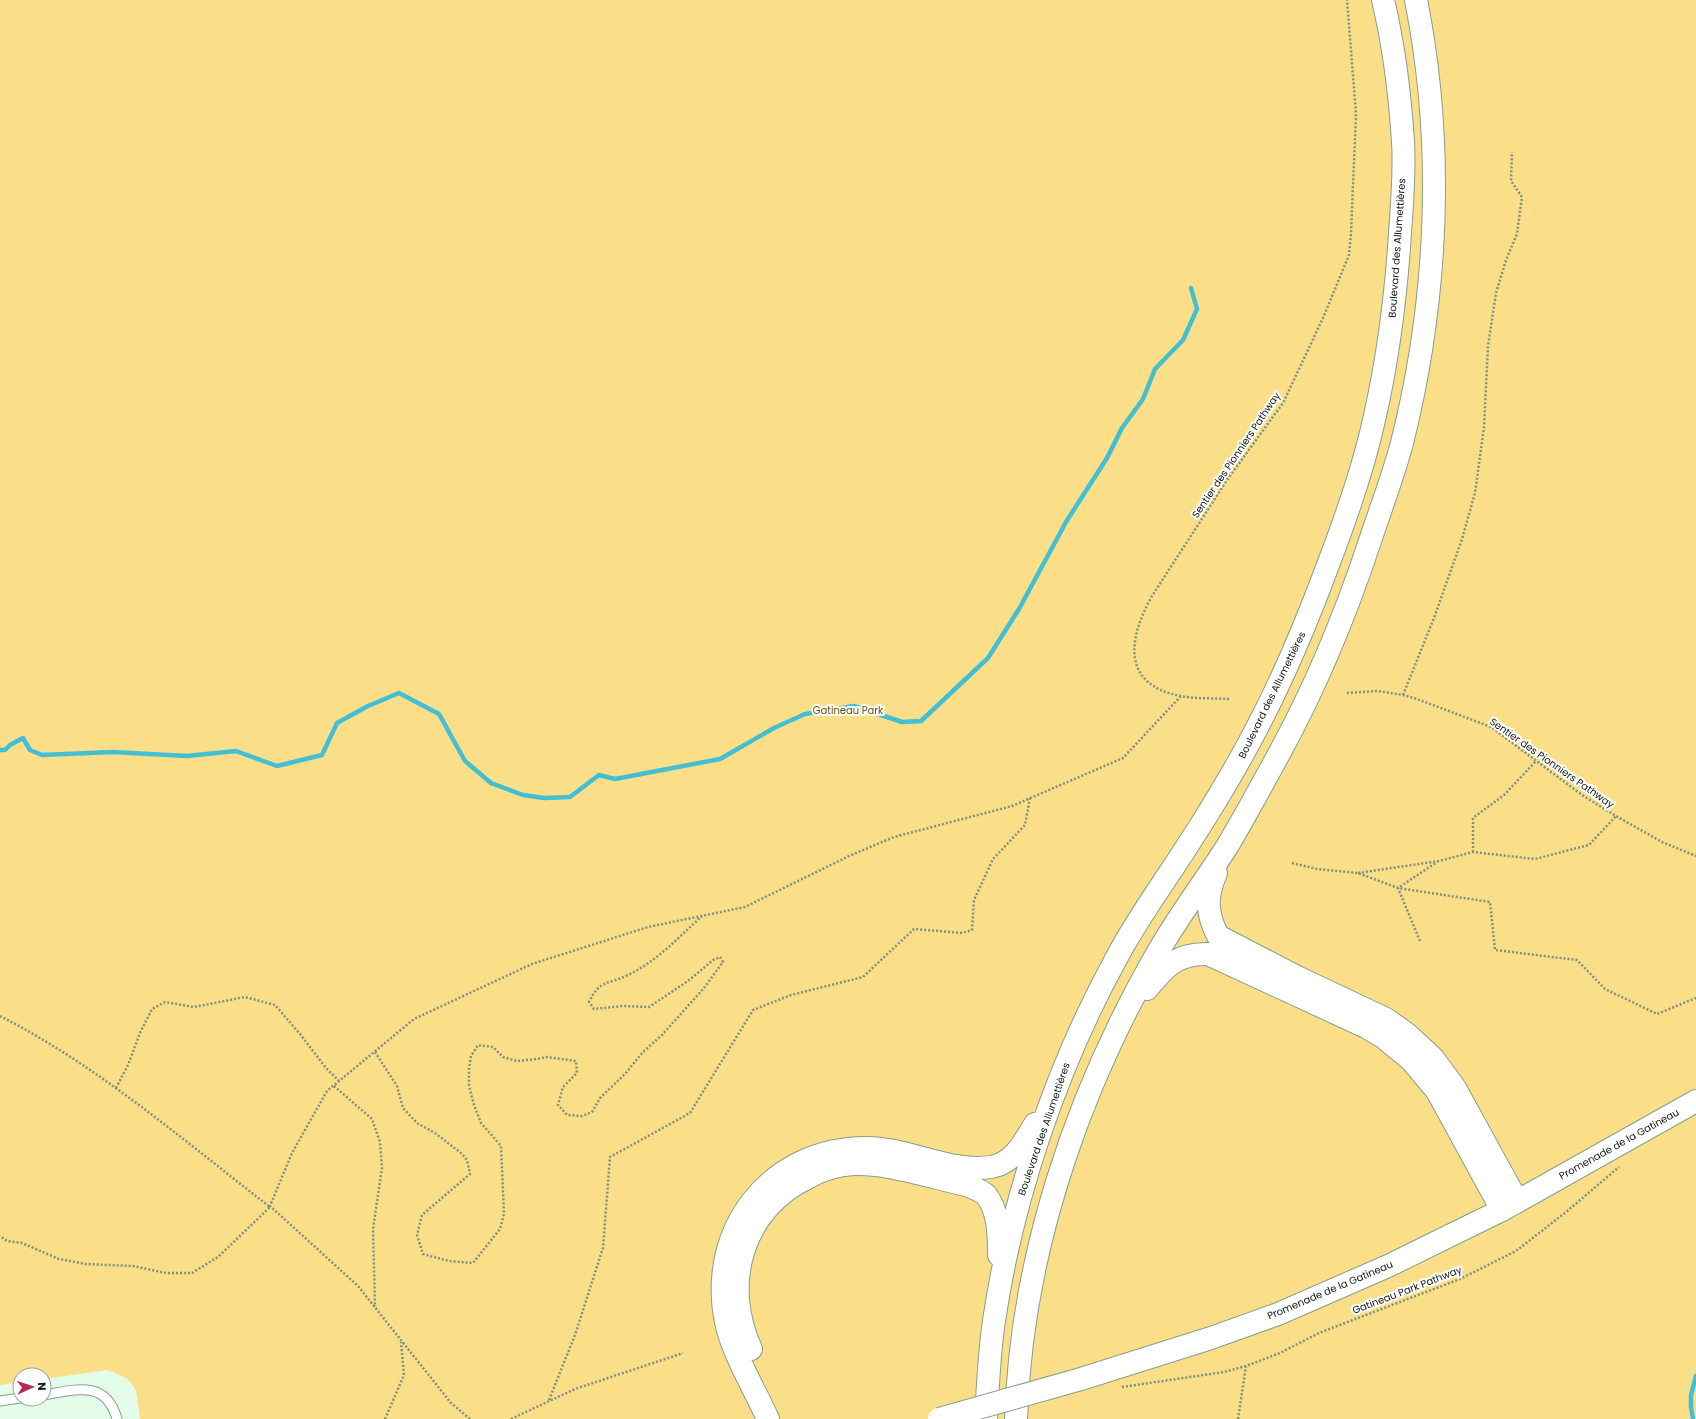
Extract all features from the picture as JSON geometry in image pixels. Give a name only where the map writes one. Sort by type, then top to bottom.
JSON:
[{"type":"main road","name":"Boulevard des Allumettières","points":[[986,1419],[990,1358],[998,1296],[1020,1197],[1054,1092],[1086,1018],[1117,956],[1236,767],[1259,725],[1303,632],[1348,512],[1374,423],[1396,290],[1404,145],[1396,73],[1383,0]]},
{"type":"main road","points":[[1016,1419],[1020,1362],[1026,1321],[1043,1235],[1068,1150],[1083,1108],[1104,1057],[1154,957],[1229,842],[1282,750],[1312,688],[1340,626],[1401,447],[1419,361],[1430,281],[1433,241],[1433,131],[1424,50],[1416,0]]},
{"type":"main road","points":[[1229,842],[1210,887],[1208,901],[1212,925],[1218,936],[1297,977],[1386,1019],[1420,1046],[1445,1072],[1455,1088],[1510,1205]]},
{"type":"main road","points":[[1123,1018],[1164,969],[1173,962],[1197,953],[1208,954],[1366,1027],[1383,1037],[1411,1060],[1437,1091],[1510,1205]]},
{"type":"main road","points":[[768,1419],[730,1335],[724,1299],[724,1269],[727,1254],[742,1214],[752,1200],[773,1180],[795,1165],[825,1153],[839,1150],[860,1148],[881,1149],[969,1168],[992,1166],[1003,1163],[1013,1157],[1021,1147],[1054,1092]]},
{"type":"main road","name":"Promenade de la Gatineau","points":[[939,1419],[1081,1379],[1211,1338],[1284,1311],[1388,1266],[1510,1205],[1696,1101]]},
{"type":"main road","points":[[785,1419],[750,1347],[743,1327],[738,1300],[739,1272],[747,1241],[761,1215],[777,1197],[802,1180],[829,1168],[844,1165],[871,1164],[966,1185],[977,1189],[985,1194],[996,1217],[999,1242],[998,1296]]},
{"type":"lane","points":[[52,1394],[88,1389],[99,1392],[107,1398],[114,1409],[117,1419]]},
{"type":"lane","points":[[0,1401],[12,1399]]},
{"type":"path","name":"Sentier des Pionniers Pathway","points":[[1229,699],[1181,696],[1167,692],[1146,682],[1137,667],[1134,646],[1143,613],[1152,596],[1227,480],[1283,403],[1323,318],[1349,255],[1352,233],[1356,114],[1347,0]]},
{"type":"path","points":[[1403,695],[1462,539],[1475,493],[1484,427],[1488,346],[1496,293],[1506,260],[1517,234],[1522,197],[1511,181],[1512,152]]},
{"type":"path","name":"Sentier des Pionniers Pathway","points":[[1347,693],[1378,691],[1403,695],[1491,728],[1582,795],[1662,842],[1696,856]]},
{"type":"path","points":[[470,1419],[451,1403],[358,1286],[270,1206],[292,1153],[327,1091],[414,1019],[532,964],[648,927],[745,907],[849,856],[894,837],[1012,806],[1123,758],[1181,696]]},
{"type":"path","points":[[1473,852],[1473,818],[1504,795],[1536,761]]},
{"type":"path","points":[[550,1400],[575,1335],[603,1248],[610,1157],[690,1113],[753,1010],[791,995],[863,977],[914,929],[962,933],[972,930],[974,900],[992,859],[1025,825],[1030,798]]},
{"type":"path","points":[[1292,863],[1317,869],[1358,873],[1439,861],[1473,852],[1535,859],[1589,845],[1616,816]]},
{"type":"path","points":[[1398,888],[1439,861]]},
{"type":"path","points":[[1358,873],[1398,888],[1490,902],[1495,950],[1577,960],[1605,989],[1657,1014],[1696,998]]},
{"type":"path","points":[[1398,888],[1420,941]]},
{"type":"path","points":[[375,1052],[397,1086],[403,1108],[417,1122],[435,1133],[467,1160],[470,1174],[422,1216],[417,1235],[423,1254],[449,1261],[473,1263],[500,1229],[504,1214],[501,1146],[481,1123],[468,1086],[471,1056],[478,1045],[493,1047],[503,1057],[517,1060],[547,1057],[576,1061],[577,1073],[563,1087],[558,1105],[567,1115],[582,1116],[592,1112],[600,1098],[621,1078],[643,1052],[662,1035],[704,988],[723,962],[720,957],[713,960],[688,981],[649,1008],[623,1006],[594,1009],[589,1002],[594,991],[604,984],[626,976],[653,961],[702,916]]},
{"type":"path","points":[[116,1088],[128,1065],[140,1033],[152,1009],[164,1002],[194,1007],[245,997],[275,1005],[326,1068],[339,1081]]},
{"type":"path","points":[[0,1016],[20,1026],[116,1088],[270,1207],[218,1257],[192,1273],[166,1273],[133,1266],[79,1262],[59,1258],[22,1243],[7,1241],[0,1236]]},
{"type":"path","points":[[334,1086],[372,1119],[380,1142],[382,1168],[373,1229],[375,1307]]},
{"type":"path","name":"Gatineau Park Pathway","points":[[1118,1388],[1224,1372],[1246,1366],[1280,1353],[1319,1333],[1460,1279],[1500,1260],[1531,1241],[1621,1165]]},
{"type":"path","points":[[385,1419],[404,1375],[401,1340]]},
{"type":"path","points":[[511,1419],[575,1389],[683,1353]]},
{"type":"path","points":[[1238,1419],[1246,1366]]},
{"type":"green space","name":"Gatineau Park","points":[[0,0],[1696,0],[1696,1419],[140,1419],[136,1390],[128,1379],[108,1370],[52,1378],[52,1367],[12,1367],[12,1383],[0,1385]]},
{"type":"waterway","points":[[0,750],[5,750],[10,745],[23,738],[30,750],[42,755],[112,752],[187,756],[236,751],[277,766],[322,755],[337,723],[368,706],[399,693],[439,714],[465,761],[491,783],[523,795],[544,798],[570,797],[599,775],[615,779],[720,759],[774,728],[805,714],[854,706],[902,722],[921,721],[988,658],[1019,609],[1066,522],[1107,458],[1122,428],[1143,399],[1155,369],[1183,340],[1197,309],[1191,288]]},
{"type":"waterway","points":[[1693,1419],[1691,1395],[1696,1376]]}]
